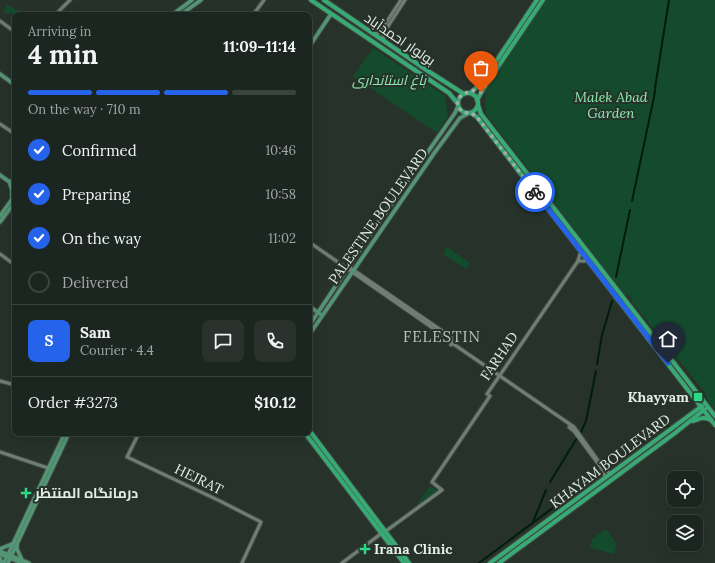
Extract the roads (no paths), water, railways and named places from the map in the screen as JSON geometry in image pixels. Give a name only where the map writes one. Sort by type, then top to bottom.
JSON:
[{"type":"main road","points":[[176,12],[192,0]]},
{"type":"main road","points":[[184,12],[201,0]]},
{"type":"main road","name":"بولوار احمدآباد","points":[[311,0],[449,93],[458,105]]},
{"type":"main road","name":"بولوار احمدآباد","points":[[324,0],[464,94]]},
{"type":"main road","points":[[477,100],[493,70],[537,0]]},
{"type":"main road","points":[[543,0],[493,70],[481,84],[470,93],[464,94],[460,97],[458,105],[461,111],[470,113],[477,117],[714,423]]},
{"type":"main road","points":[[312,43],[332,14]]},
{"type":"main road","points":[[424,76],[427,75],[428,71]]},
{"type":"main road","points":[[0,74],[12,83]]},
{"type":"main road","points":[[470,93],[477,100],[481,114],[715,416]]},
{"type":"main road","name":"PALESTINE BOULEVARD","points":[[312,322],[448,123],[458,105]]},
{"type":"main road","points":[[470,113],[475,110],[478,105]]},
{"type":"main road","name":"PALESTINE BOULEVARD","points":[[312,331],[453,127],[460,118],[470,113]]},
{"type":"main road","points":[[477,117],[478,114],[481,114]]},
{"type":"main road","points":[[448,123],[452,124],[453,127]]},
{"type":"main road","points":[[0,175],[12,184]]},
{"type":"main road","points":[[9,181],[12,190]]},
{"type":"main road","points":[[0,216],[12,201]]},
{"type":"main road","points":[[0,222],[12,202]]},
{"type":"main road","points":[[390,206],[395,209]]},
{"type":"main road","points":[[312,308],[322,316]]},
{"type":"main road","points":[[704,410],[706,405]]},
{"type":"main road","name":"KHAYAM BOULEVARD","points":[[490,563],[495,561],[701,406],[706,405]]},
{"type":"main road","name":"KHAYAM BOULEVARD","points":[[499,563],[704,410]]},
{"type":"main road","points":[[687,423],[700,418],[705,418],[714,423]]},
{"type":"main road","points":[[312,434],[384,532],[404,563]]},
{"type":"main road","points":[[0,558],[3,563],[9,556],[64,436]]},
{"type":"main road","points":[[0,550],[15,543],[68,436]]},
{"type":"main road","points":[[308,436],[409,563]]},
{"type":"main road","points":[[643,450],[646,450],[646,454]]},
{"type":"main road","points":[[15,543],[22,562]]},
{"type":"main road","points":[[0,550],[22,562],[29,563]]},
{"type":"main road","points":[[0,554],[9,556]]},
{"type":"main road","points":[[8,563],[9,556]]},
{"type":"street","points":[[57,12],[70,0]]},
{"type":"street","points":[[255,12],[264,0]]},
{"type":"street","points":[[384,41],[382,33],[401,0]]},
{"type":"street","points":[[374,34],[382,33],[405,0]]},
{"type":"street","points":[[0,21],[12,30]]},
{"type":"street","points":[[0,124],[12,132]]},
{"type":"street","points":[[312,244],[353,271],[450,340],[452,344],[498,377],[574,427],[604,468],[611,474]]},
{"type":"street","points":[[0,254],[12,264]]},
{"type":"street","name":"FARHAD","points":[[384,532],[442,490],[432,482],[490,396],[487,394],[498,377],[578,261],[580,254]]},
{"type":"street","points":[[578,261],[585,261]]},
{"type":"street","points":[[0,380],[12,383]]},
{"type":"street","points":[[538,404],[572,429],[603,470],[605,478]]},
{"type":"street","name":"HEJRAT","points":[[138,436],[127,457],[261,522],[242,563]]},
{"type":"street","points":[[0,452],[48,468]]},
{"type":"street","points":[[342,563],[384,532]]},
{"type":"waterway","points":[[655,88],[669,0]]},
{"type":"waterway","points":[[632,201],[655,90]]},
{"type":"waterway","points":[[616,277],[630,210]]},
{"type":"waterway","points":[[597,364],[602,335],[612,301]]},
{"type":"waterway","points":[[581,432],[586,421],[596,371]]},
{"type":"waterway","points":[[607,468],[663,427],[669,426]]},
{"type":"waterway","points":[[550,482],[577,438]]},
{"type":"waterway","points":[[479,563],[601,472]]},
{"type":"waterway","points":[[533,522],[546,490]]},
{"type":"place","name":"Khayyam","points":[[698,397]]},
{"type":"place","name":"درمانگاه المنتظر","points":[[26,493]]},
{"type":"place","name":"Irana Clinic","points":[[365,549]]},
{"type":"district","name":"FELESTIN","points":[[442,337]]},
{"type":"park label","name":"باغ استانداری","points":[[389,80]]},
{"type":"park label","name":"Malek Abad Garden","points":[[611,106]]}]
